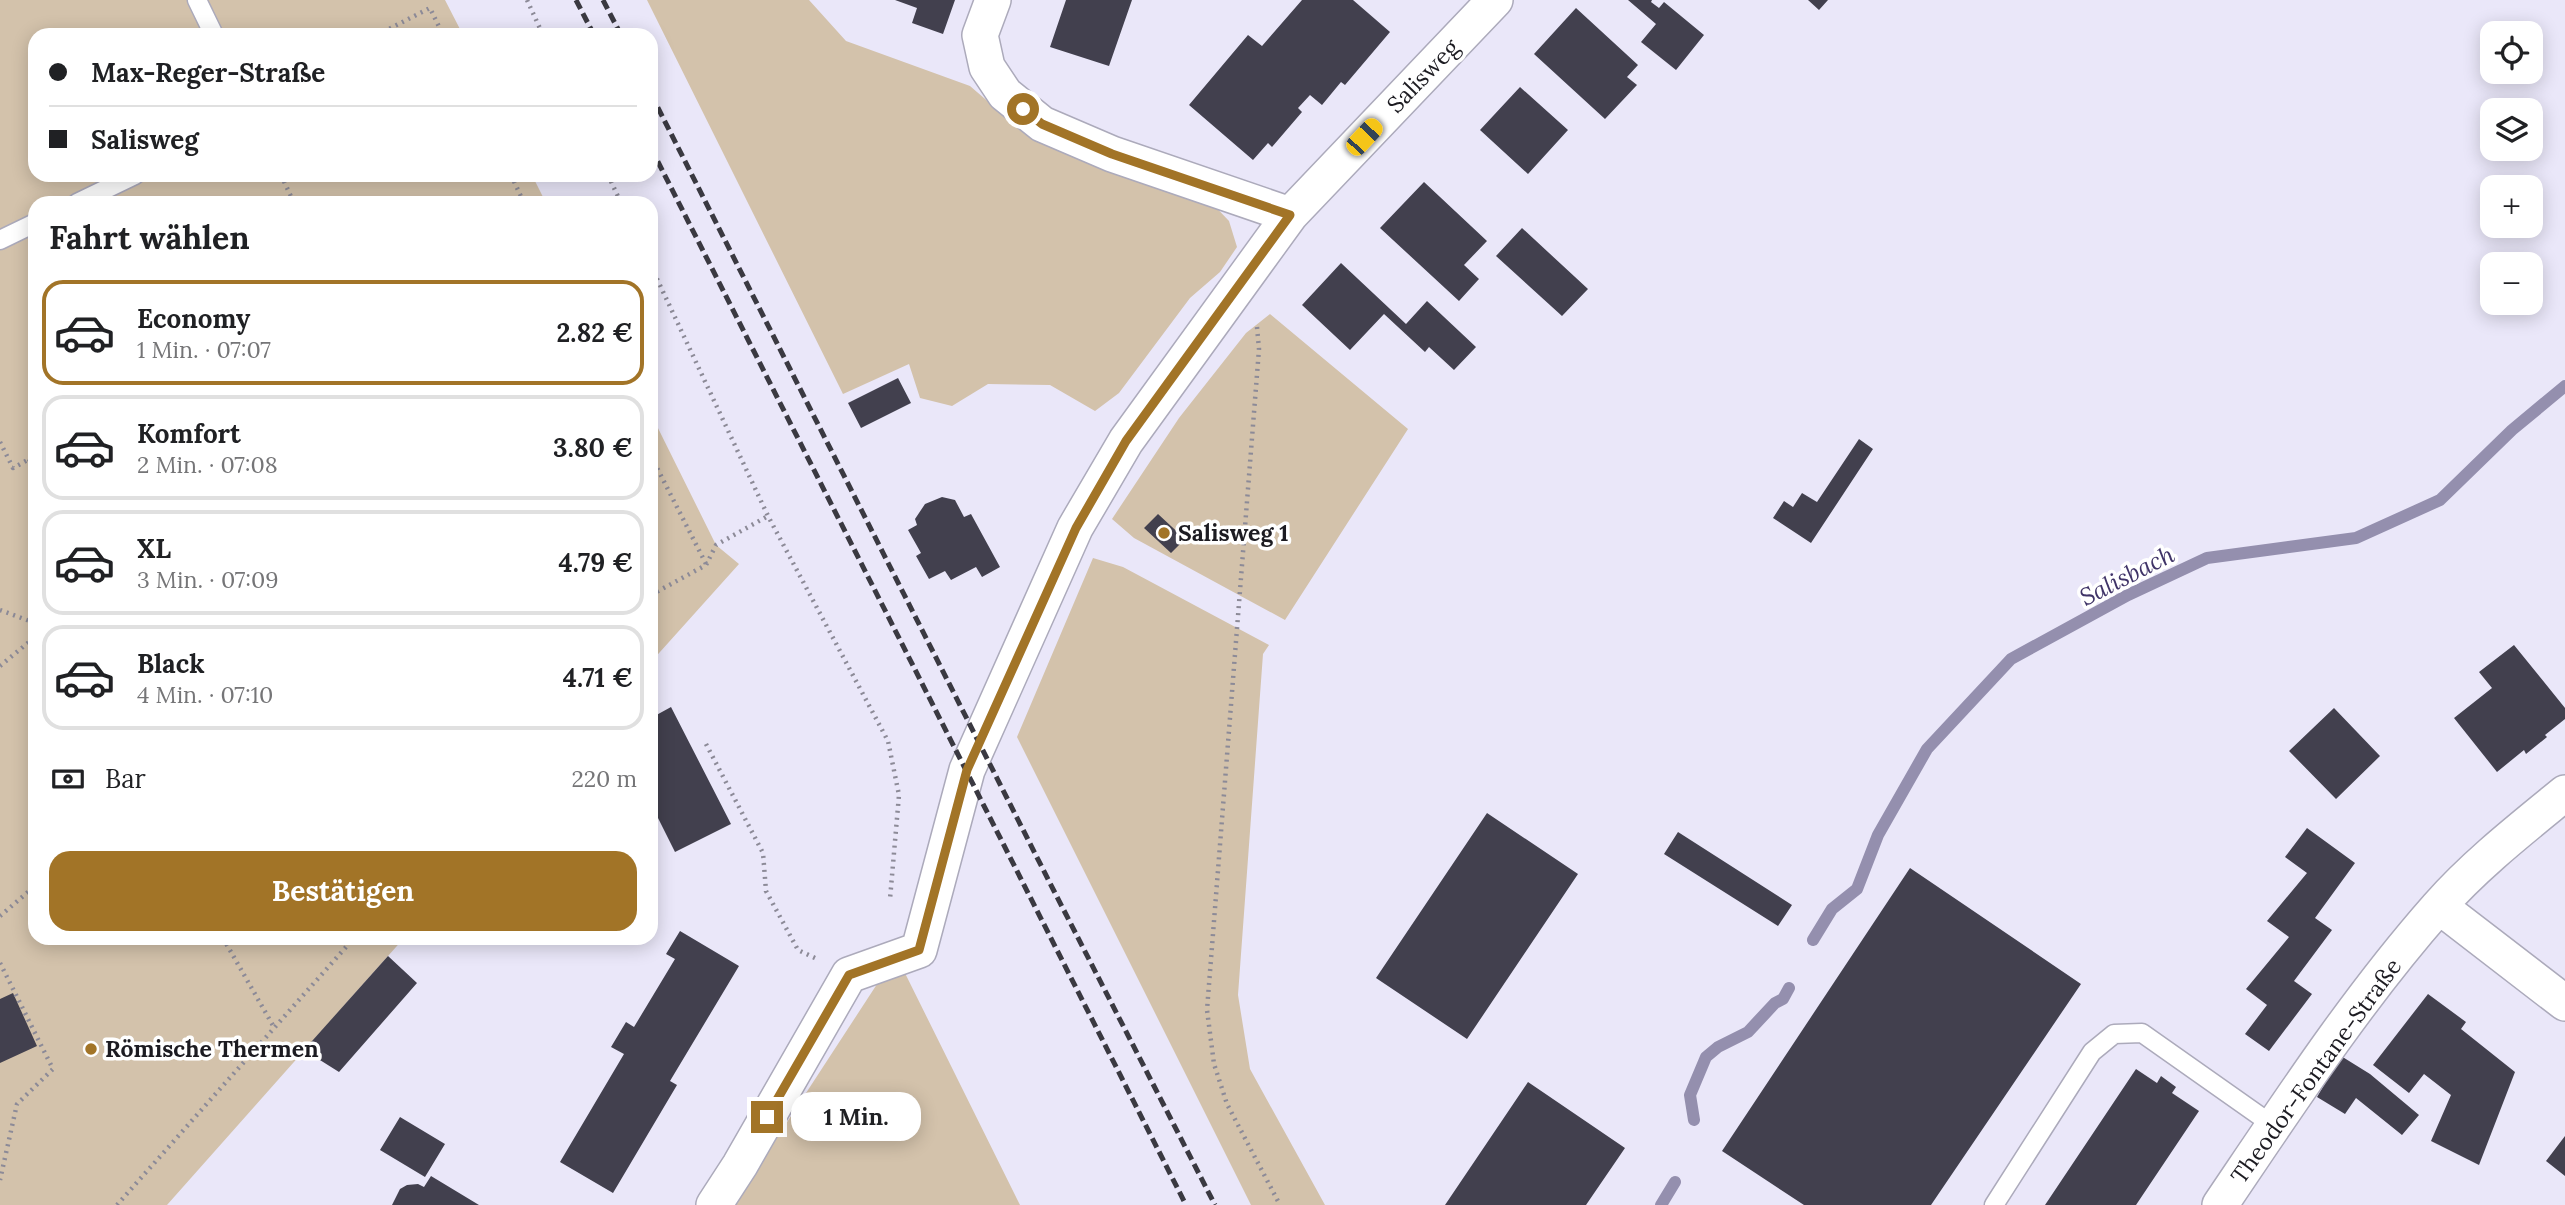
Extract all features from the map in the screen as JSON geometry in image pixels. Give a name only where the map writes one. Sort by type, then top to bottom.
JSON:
[{"type":"street","points":[[993,0],[980,35],[987,67],[1005,94],[1042,124],[1112,154],[1290,215]]},
{"type":"street","name":"Salisweg","points":[[919,950],[967,770],[1076,528],[1126,441],[1290,215],[1495,0]]},
{"type":"street","name":"Theodor-Fontane-Straße","points":[[2220,1205],[2360,1001],[2439,906],[2474,871],[2565,793]]},
{"type":"street","points":[[2439,906],[2565,1003]]},
{"type":"street","points":[[714,1205],[849,975],[919,950]]},
{"type":"lane","points":[[197,0],[211,28]]},
{"type":"lane","points":[[92,196],[120,182]]},
{"type":"lane","points":[[0,240],[28,226]]},
{"type":"lane","points":[[1994,1205],[2092,1052],[2114,1034],[2142,1033],[2274,1126]]},
{"type":"path","points":[[527,0],[540,28]]},
{"type":"path","points":[[391,28],[430,8],[440,28]]},
{"type":"path","points":[[1253,266],[1259,349],[1207,1010],[1214,1064],[1227,1104],[1280,1205]]},
{"type":"path","points":[[658,281],[768,516],[888,741],[899,795],[890,894],[893,917],[919,950]]},
{"type":"path","points":[[0,442],[13,468],[28,460]]},
{"type":"path","points":[[658,470],[706,565]]},
{"type":"path","points":[[658,591],[706,565],[716,545],[768,516]]},
{"type":"path","points":[[0,610],[28,620]]},
{"type":"path","points":[[0,666],[28,643]]},
{"type":"path","points":[[706,744],[763,853],[766,891],[798,950],[849,975]]},
{"type":"path","points":[[0,916],[28,892]]},
{"type":"path","points":[[227,945],[275,1029]]},
{"type":"path","points":[[117,1205],[348,945]]},
{"type":"path","points":[[0,963],[53,1069],[17,1104],[0,1180]]},
{"type":"shaded area","points":[[0,0],[445,0],[459,28],[28,28],[28,182],[536,182],[542,196],[28,196],[28,945],[398,945],[167,1205],[0,1205]]},
{"type":"shaded area","points":[[647,0],[809,0],[846,41],[970,86],[1006,117],[1208,199],[1229,221],[1237,247],[1220,272],[1190,298],[1119,393],[1095,411],[1050,385],[988,384],[952,406],[920,398],[909,364],[843,394]]},
{"type":"shaded area","points":[[1270,314],[1408,429],[1285,620],[1134,538],[1112,519],[1179,418],[1246,333]]},
{"type":"shaded area","points":[[658,428],[716,545],[739,564],[658,654]]},
{"type":"shaded area","points":[[1093,558],[1123,567],[1269,645],[1263,654],[1238,995],[1250,1069],[1325,1205],[1251,1205],[1017,737]]},
{"type":"shaded area","points":[[896,955],[1020,1205],[733,1205]]},
{"type":"building","points":[[895,0],[955,0],[943,34],[912,23],[917,8]]},
{"type":"building","points":[[1066,0],[1132,0],[1109,66],[1050,47]]},
{"type":"building","points":[[1302,0],[1353,0],[1390,32],[1345,85],[1341,82],[1322,105],[1310,95],[1298,108],[1302,112],[1272,147],[1268,143],[1253,160],[1189,105],[1248,35],[1262,46]]},
{"type":"building","points":[[1628,0],[1652,0],[1659,8],[1664,2],[1704,35],[1676,70],[1641,42],[1656,24]]},
{"type":"building","points":[[1808,0],[1828,0],[1819,10]]},
{"type":"building","points":[[1576,8],[1638,65],[1627,77],[1637,85],[1605,119],[1534,54]]},
{"type":"building","points":[[1520,87],[1568,130],[1528,174],[1480,130]]},
{"type":"building","points":[[1424,182],[1487,241],[1464,265],[1479,279],[1459,301],[1380,228]]},
{"type":"building","points":[[1522,228],[1588,289],[1562,316],[1496,256]]},
{"type":"building","points":[[1341,263],[1406,324],[1427,301],[1476,347],[1454,370],[1429,347],[1425,352],[1384,314],[1350,350],[1302,305]]},
{"type":"building","points":[[898,378],[911,403],[861,428],[848,403]]},
{"type":"building","points":[[1859,439],[1873,449],[1811,543],[1773,518],[1784,501],[1793,507],[1802,493],[1817,502]]},
{"type":"building","points":[[942,497],[955,500],[964,517],[971,514],[1000,567],[982,577],[976,567],[951,580],[945,571],[929,579],[916,556],[921,553],[908,530],[917,525],[915,519],[925,504]]},
{"type":"building","name":"Salisweg 1","points":[[1158,514],[1185,539],[1171,553],[1144,528]]},
{"type":"building","points":[[2514,645],[2565,708],[2565,719],[2526,754],[2524,750],[2497,772],[2454,718],[2492,688],[2479,672]]},
{"type":"building","points":[[671,707],[731,824],[675,852],[658,818],[658,714]]},
{"type":"building","points":[[2334,708],[2380,756],[2336,799],[2289,751]]},
{"type":"building","points":[[1487,813],[1578,874],[1467,1039],[1376,978]]},
{"type":"building","points":[[2307,828],[2355,863],[2315,918],[2332,930],[2294,981],[2312,994],[2269,1051],[2245,1034],[2267,1005],[2246,989],[2289,937],[2267,921],[2307,873],[2285,857]]},
{"type":"building","points":[[1678,832],[1792,905],[1778,926],[1664,854]]},
{"type":"building","points":[[1910,868],[2081,984],[1931,1205],[1804,1205],[1722,1151]]},
{"type":"building","points":[[680,931],[739,966],[670,1081],[677,1085],[613,1193],[560,1162],[624,1054],[611,1047],[626,1022],[634,1027],[675,959],[666,954]]},
{"type":"building","points":[[388,956],[417,983],[339,1072],[304,1050]]},
{"type":"building","points":[[13,993],[37,1046],[0,1063],[0,999]]},
{"type":"building","points":[[2428,994],[2466,1022],[2461,1029],[2515,1072],[2479,1165],[2431,1141],[2451,1095],[2424,1074],[2409,1093],[2373,1065]]},
{"type":"building","points":[[2341,1056],[2370,1074],[2419,1115],[2402,1135],[2356,1098],[2345,1114],[2317,1097]]},
{"type":"building","points":[[2136,1069],[2157,1083],[2161,1076],[2176,1087],[2172,1093],[2199,1111],[2136,1205],[2045,1205]]},
{"type":"building","points":[[1528,1082],[1625,1148],[1586,1205],[1445,1205]]},
{"type":"building","points":[[400,1117],[445,1144],[425,1177],[380,1150]]},
{"type":"building","points":[[2565,1136],[2565,1176],[2546,1161]]},
{"type":"building","points":[[431,1176],[479,1205],[392,1205],[400,1189],[418,1184],[424,1187]]},
{"type":"waterway","name":"Salisbach","points":[[1813,940],[1832,909],[1857,889],[1878,835],[1927,749],[2011,659],[2128,595],[2207,558],[2356,538],[2440,500],[2512,430],[2565,386]]},
{"type":"waterway","name":"Salisbach","points":[[1694,1120],[1690,1095],[1706,1057],[1718,1047],[1748,1032],[1775,1003],[1783,999],[1789,988]]},
{"type":"waterway","name":"Salisbach","points":[[1661,1205],[1675,1182]]},
{"type":"railway","points":[[576,0],[590,28]]},
{"type":"railway","points":[[603,0],[617,28]]},
{"type":"railway","points":[[658,108],[1215,1205]]},
{"type":"railway","points":[[658,162],[1186,1205]]},
{"type":"place","name":"Salisweg 1","points":[[1164,533]]},
{"type":"place","name":"Römische Thermen","points":[[91,1049]]},
{"type":"route","points":[[767,1117],[849,975],[919,950],[967,770],[1076,528],[1126,441],[1290,215],[1112,154],[1042,124],[1023,109]]}]
